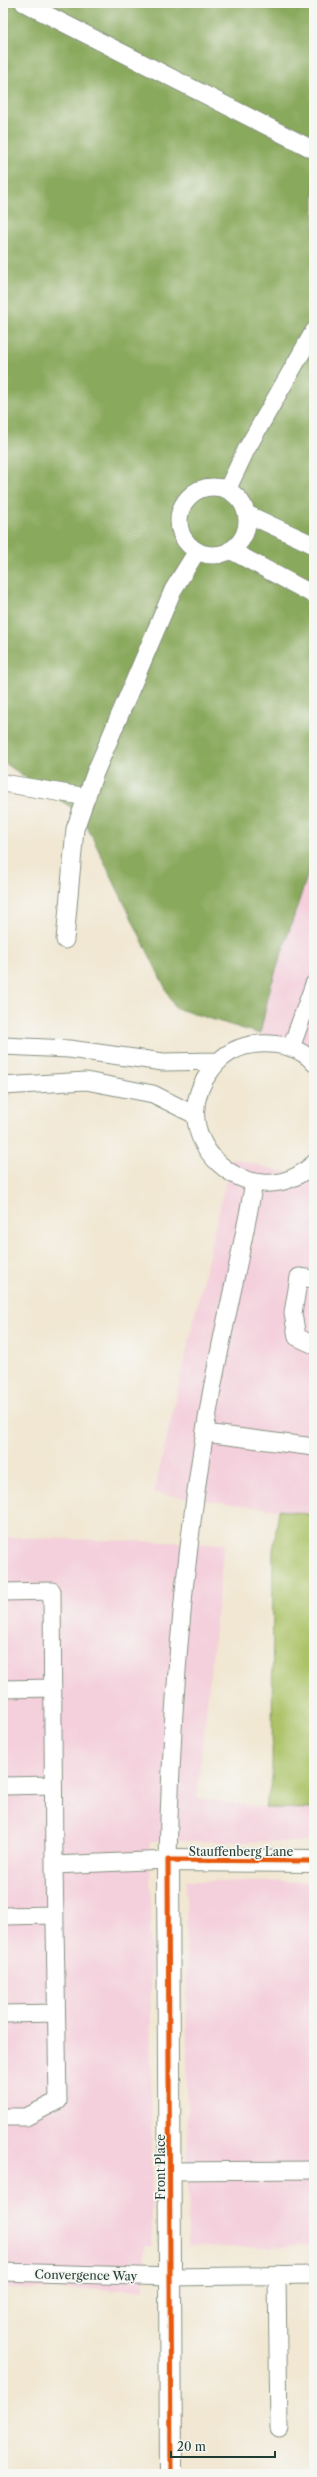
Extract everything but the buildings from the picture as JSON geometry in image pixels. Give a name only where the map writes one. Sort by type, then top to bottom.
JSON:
[{"type":"street","name":"Stauffenberg Lane","points":[[168,1860],[314,1861]]},
{"type":"street","name":"Front Place","points":[[168,1860],[171,2474]]},
{"type":"lane","points":[[24,3],[314,150]]},
{"type":"lane","points":[[227,490],[246,450],[314,331]]},
{"type":"lane","points":[[216,487],[227,490],[239,500],[247,514],[247,525],[244,535],[230,550],[220,554],[197,552],[188,544],[182,534],[179,523],[180,512],[185,501],[193,493],[204,488],[216,487]]},
{"type":"lane","points":[[247,514],[314,545]]},
{"type":"lane","points":[[230,550],[314,595]]},
{"type":"lane","points":[[65,940],[75,829],[86,797],[173,590],[197,552]]},
{"type":"lane","points":[[3,783],[86,797]]},
{"type":"lane","points":[[291,1048],[314,984]]},
{"type":"lane","points":[[314,1063],[291,1048],[272,1043],[252,1044],[233,1050],[218,1062],[205,1077],[197,1095],[195,1115],[200,1139],[213,1159],[231,1174],[254,1182],[272,1182],[290,1178],[307,1170],[314,1162]]},
{"type":"lane","points":[[3,1046],[69,1049],[163,1062],[218,1062]]},
{"type":"lane","points":[[3,1086],[86,1081],[153,1094],[195,1115]]},
{"type":"lane","points":[[54,1865],[168,1860],[170,1755],[178,1638],[205,1432],[254,1182]]},
{"type":"lane","points":[[314,1279],[300,1277],[293,1313],[297,1337],[314,1345]]},
{"type":"lane","points":[[205,1432],[314,1447]]},
{"type":"lane","points":[[3,1592],[52,1591],[53,1785],[58,2101],[26,2117],[3,2117]]},
{"type":"lane","points":[[3,1689],[53,1688]]},
{"type":"lane","points":[[3,1786],[53,1785]]},
{"type":"lane","points":[[3,1916],[55,1914]]},
{"type":"lane","points":[[3,2014],[56,2013]]},
{"type":"lane","points":[[170,2171],[314,2170]]},
{"type":"lane","name":"Convergence Way","points":[[3,2272],[170,2277],[314,2274]]},
{"type":"lane","points":[[277,2275],[279,2428]]},
{"type":"shaded area","points":[[314,855],[314,1062],[260,1034],[270,989]]},
{"type":"shaded area","points":[[231,1158],[314,1180],[314,1515],[154,1493]]},
{"type":"shaded area","points":[[3,1537],[224,1544],[197,1798],[265,1808],[314,1809],[314,1842],[150,1841],[152,2246],[145,2246],[144,2290],[3,2289]]},
{"type":"shaded area","points":[[186,1881],[314,1882],[314,2245],[267,2248],[188,2246]]},
{"type":"green space","points":[[3,3],[314,3],[314,855],[270,989],[260,1034],[175,1008],[81,814],[3,762]]},
{"type":"green space","points":[[279,1510],[314,1515],[314,1809],[265,1808],[272,1779],[273,1551]]},
{"type":"cycle path","points":[[171,2474],[168,1860],[314,1861]]}]
